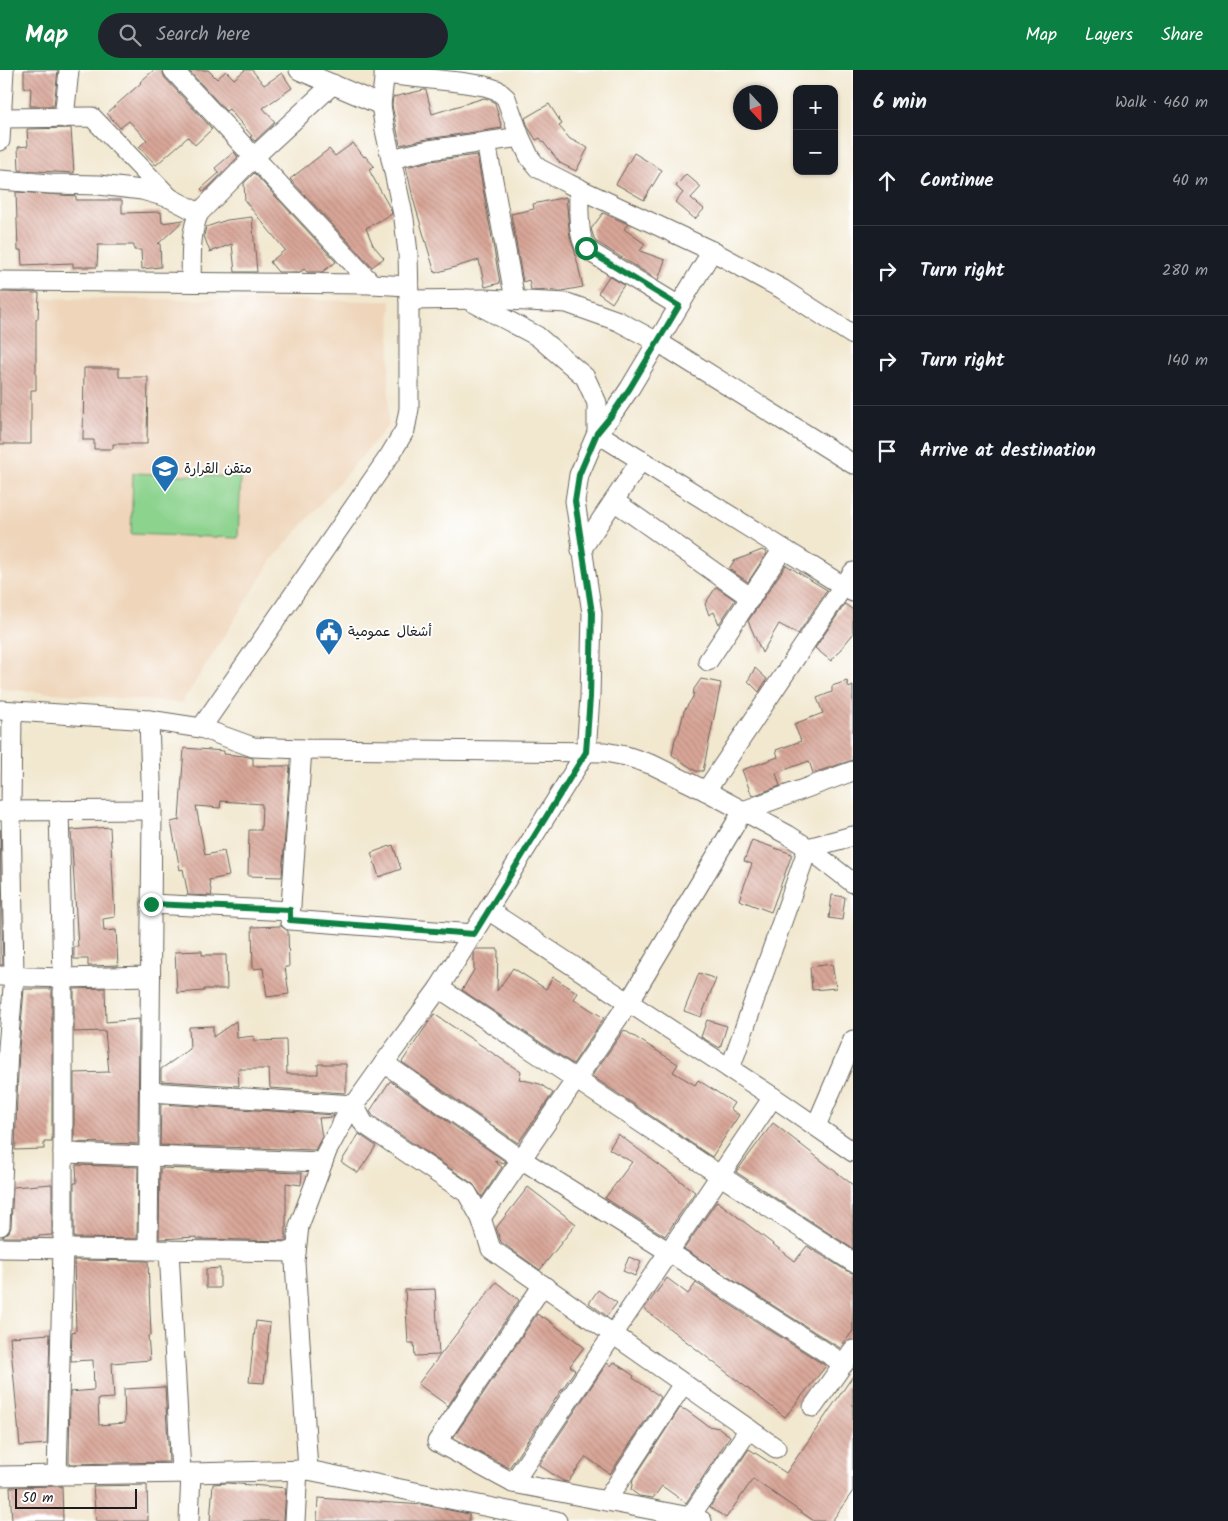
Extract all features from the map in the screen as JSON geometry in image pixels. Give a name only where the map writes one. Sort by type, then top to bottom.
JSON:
[{"type":"street","points":[[0,141],[4,70]]},
{"type":"street","points":[[64,118],[69,70]]},
{"type":"street","points":[[173,70],[372,284]]},
{"type":"street","points":[[299,70],[381,105]]},
{"type":"street","points":[[201,728],[405,430],[409,409],[408,252],[404,219],[381,105],[384,72],[485,86],[498,90],[506,98],[520,137],[530,158],[538,168],[712,251],[782,289],[853,335]]},
{"type":"street","points":[[191,282],[193,234],[199,213],[254,157],[333,84]]},
{"type":"street","points":[[1,118],[92,117],[170,198]]},
{"type":"street","points":[[391,159],[429,150],[520,137]]},
{"type":"street","points":[[486,142],[515,300]]},
{"type":"street","points":[[0,180],[99,185],[142,190],[170,198],[199,213]]},
{"type":"street","points":[[579,188],[581,230],[586,248],[679,306]]},
{"type":"street","points":[[295,1521],[303,1470],[295,1262],[299,1226],[327,1151],[345,1118],[439,988],[586,752],[590,697],[592,613],[575,501],[579,475],[597,433],[611,416],[658,342],[712,251]]},
{"type":"street","points":[[0,280],[372,284],[409,293],[467,299],[567,303],[618,321],[658,342],[853,464]]},
{"type":"street","points":[[467,299],[537,336],[585,377],[597,403],[597,433]]},
{"type":"street","points":[[597,433],[783,549],[850,584],[706,791]]},
{"type":"street","points":[[582,550],[641,460]]},
{"type":"street","points":[[614,501],[751,598]]},
{"type":"street","points":[[708,661],[783,549]]},
{"type":"street","points":[[0,1226],[8,1048],[6,711],[149,720],[201,728],[254,747],[605,752],[626,756],[653,765],[788,835],[853,883]]},
{"type":"street","points":[[148,1250],[152,810],[149,720]]},
{"type":"street","points":[[302,748],[290,920],[474,934]]},
{"type":"street","points":[[481,1218],[629,1002],[743,811],[853,772]]},
{"type":"street","points":[[58,1475],[63,1249],[59,810]]},
{"type":"street","points":[[6,811],[152,810]]},
{"type":"street","points":[[808,848],[853,836]]},
{"type":"street","points":[[730,1069],[808,848]]},
{"type":"street","points":[[151,904],[290,910]]},
{"type":"street","points":[[488,910],[773,1097],[853,1152]]},
{"type":"street","points":[[7,976],[62,978],[150,976]]},
{"type":"street","points":[[439,988],[720,1176],[853,1262]]},
{"type":"street","points":[[816,1126],[853,1040]]},
{"type":"street","points":[[384,1063],[521,1159],[669,1252],[848,1357],[813,1407]]},
{"type":"street","points":[[150,1092],[354,1105]]},
{"type":"street","points":[[513,1483],[773,1097]]},
{"type":"street","points":[[354,1105],[364,1124],[467,1193],[481,1218],[491,1249],[776,1448]]},
{"type":"street","points":[[63,1154],[323,1162]]},
{"type":"street","points":[[0,1248],[296,1252]]},
{"type":"street","points":[[169,1250],[189,1521]]},
{"type":"street","points":[[543,1286],[437,1442],[513,1483],[696,1519],[749,1429]]},
{"type":"street","points":[[606,1501],[683,1384]]},
{"type":"street","points":[[0,1476],[303,1470],[483,1514],[557,1521]]},
{"type":"shaded area","name":"متقن القرارة","points":[[36,298],[391,301],[388,426],[272,560],[182,703],[0,689],[0,319],[36,321]]},
{"type":"green space","points":[[133,473],[241,477],[238,538],[131,534]]},
{"type":"building","points":[[24,70],[58,70],[54,106],[30,106],[31,88],[24,88]]},
{"type":"building","points":[[154,70],[162,70],[165,78],[212,129],[195,145],[188,137],[156,165],[139,147],[147,140],[129,121],[120,128],[107,113]]},
{"type":"building","points":[[193,70],[208,70],[217,79],[226,71],[234,79],[245,70],[252,70],[264,85],[282,73],[292,88],[263,108],[275,122],[255,141],[229,109],[226,111],[190,72]]},
{"type":"building","points":[[426,90],[432,114],[484,98],[491,100],[495,103],[502,128],[400,145],[392,105],[393,97]]},
{"type":"building","points":[[549,104],[562,124],[559,126],[570,139],[588,148],[576,171],[560,163],[540,138],[536,140],[528,127],[525,118]]},
{"type":"building","points":[[71,128],[74,173],[19,170],[18,147],[28,146],[27,129]]},
{"type":"building","points":[[353,143],[374,166],[369,170],[392,214],[366,228],[373,245],[384,258],[372,267],[290,179],[329,149],[335,156]]},
{"type":"building","points":[[234,152],[238,157],[204,192],[201,189],[219,173],[215,168]]},
{"type":"building","points":[[634,153],[662,170],[644,200],[616,184]]},
{"type":"building","points":[[477,155],[500,283],[485,287],[479,260],[435,273],[414,202],[406,167],[431,161]]},
{"type":"building","points":[[254,173],[336,262],[322,272],[307,272],[304,269],[300,272],[278,272],[270,262],[285,250],[245,201],[244,183]]},
{"type":"building","points":[[686,174],[701,187],[691,198],[704,209],[695,219],[675,202],[683,193],[676,186]]},
{"type":"building","points":[[16,192],[76,196],[76,200],[122,200],[122,213],[161,212],[162,223],[184,220],[158,244],[160,243],[161,267],[142,269],[141,250],[134,250],[134,245],[98,245],[97,267],[73,267],[73,263],[22,265],[21,250],[18,250]]},
{"type":"building","points":[[566,197],[570,237],[583,287],[561,291],[531,290],[529,280],[523,282],[511,214],[534,209],[533,204]]},
{"type":"building","points":[[603,213],[628,224],[624,229],[645,244],[640,251],[665,260],[658,280],[595,241],[591,229]]},
{"type":"building","points":[[252,217],[257,272],[235,272],[232,244],[210,252],[204,236],[206,227],[227,220]]},
{"type":"building","points":[[609,276],[624,285],[612,303],[598,293]]},
{"type":"building","points":[[0,292],[39,293],[38,319],[36,319],[36,390],[31,390],[31,444],[0,444]]},
{"type":"building","points":[[84,368],[119,368],[119,377],[148,377],[147,444],[113,444],[113,449],[94,449],[94,440],[83,440]]},
{"type":"building","points":[[762,550],[767,553],[748,582],[729,569],[734,561]]},
{"type":"building","points":[[786,565],[827,590],[798,634],[779,624],[762,653],[748,621]]},
{"type":"building","points":[[716,587],[735,600],[719,624],[714,612],[709,615],[705,604]]},
{"type":"building","points":[[845,604],[853,610],[853,634],[831,661],[815,648]]},
{"type":"building","points":[[755,668],[767,679],[759,692],[748,681]]},
{"type":"building","points":[[701,679],[721,683],[703,771],[696,771],[672,755],[684,711]]},
{"type":"building","points":[[847,681],[849,688],[853,686],[853,760],[813,773],[809,761],[776,773],[780,786],[752,796],[742,770],[778,757],[776,750],[801,741],[794,724],[823,713],[817,698],[832,692],[832,686]]},
{"type":"building","points":[[184,748],[224,751],[224,754],[253,758],[253,766],[290,766],[282,877],[248,876],[249,830],[261,830],[262,804],[221,801],[220,808],[196,806],[205,855],[224,851],[229,876],[209,880],[212,896],[188,895],[183,869],[180,870],[171,822],[179,820]]},
{"type":"building","points":[[110,827],[115,917],[103,919],[104,931],[116,930],[118,965],[88,966],[88,959],[74,959],[74,947],[78,947],[71,830]]},
{"type":"building","points":[[0,829],[3,965],[0,965]]},
{"type":"building","points":[[752,840],[792,854],[771,912],[739,900],[752,864],[744,861]]},
{"type":"building","points":[[393,845],[401,869],[379,877],[371,853]]},
{"type":"building","points":[[832,895],[845,897],[842,920],[829,918]]},
{"type":"building","points":[[281,926],[288,931],[289,967],[285,967],[289,994],[267,997],[263,968],[253,969],[252,927]]},
{"type":"building","points":[[476,949],[498,949],[497,991],[513,968],[546,989],[553,977],[578,993],[574,999],[604,1018],[573,1064],[462,990],[474,970],[474,952]]},
{"type":"building","points":[[202,951],[202,955],[226,955],[227,989],[204,989],[204,991],[177,993],[175,952]]},
{"type":"building","points":[[832,964],[836,988],[812,990],[810,967]]},
{"type":"building","points":[[699,973],[716,979],[701,1017],[684,1011]]},
{"type":"building","points":[[105,988],[106,1022],[139,1019],[138,1144],[74,1142],[74,1073],[109,1072],[105,1031],[74,1032],[74,989]]},
{"type":"building","points":[[24,989],[52,989],[52,1142],[44,1142],[44,1149],[15,1150],[19,1049]]},
{"type":"building","points":[[434,1014],[521,1072],[519,1079],[540,1084],[553,1093],[518,1143],[402,1062]]},
{"type":"building","points":[[707,1020],[727,1026],[720,1048],[701,1037]]},
{"type":"building","points":[[236,1021],[237,1038],[254,1036],[254,1041],[286,1040],[287,1074],[318,1074],[318,1064],[346,1064],[346,1093],[270,1088],[269,1069],[238,1069],[239,1086],[161,1081],[161,1069],[190,1049],[189,1027],[213,1026],[213,1037]]},
{"type":"building","points":[[624,1030],[678,1064],[673,1072],[695,1085],[698,1080],[734,1103],[730,1109],[739,1115],[712,1157],[592,1076]]},
{"type":"building","points":[[390,1081],[506,1162],[494,1161],[502,1167],[482,1197],[473,1184],[373,1116],[370,1111]]},
{"type":"building","points":[[161,1104],[334,1115],[333,1117],[319,1118],[322,1137],[315,1150],[160,1145]]},
{"type":"building","points":[[773,1123],[853,1185],[853,1249],[736,1172]]},
{"type":"building","points":[[359,1134],[376,1146],[358,1173],[341,1162]]},
{"type":"building","points":[[618,1134],[695,1192],[665,1236],[605,1198],[632,1162],[609,1149]]},
{"type":"building","points":[[76,1165],[138,1167],[137,1239],[74,1238],[74,1183],[77,1183]]},
{"type":"building","points":[[160,1168],[302,1173],[301,1185],[286,1183],[286,1241],[197,1239],[197,1237],[159,1239]]},
{"type":"building","points":[[52,1184],[52,1235],[2,1237],[9,1232],[11,1227],[13,1187]]},
{"type":"building","points":[[528,1187],[576,1224],[540,1270],[501,1242],[496,1228]]},
{"type":"building","points":[[717,1201],[795,1261],[807,1246],[853,1273],[853,1331],[840,1348],[684,1249]]},
{"type":"building","points":[[629,1257],[641,1262],[635,1276],[623,1271]]},
{"type":"building","points":[[74,1260],[148,1261],[151,1335],[148,1336],[150,1360],[112,1363],[114,1398],[98,1399],[99,1425],[125,1423],[124,1389],[165,1387],[169,1462],[69,1464],[70,1392],[94,1390],[93,1360],[71,1361],[72,1332],[76,1331]]},
{"type":"building","points":[[220,1268],[220,1288],[206,1288],[206,1269]]},
{"type":"building","points":[[667,1278],[688,1294],[696,1283],[826,1366],[785,1417],[644,1309]]},
{"type":"building","points":[[496,1282],[519,1300],[448,1406],[418,1384]]},
{"type":"building","points":[[435,1289],[439,1355],[415,1356],[414,1343],[408,1343],[405,1290]]},
{"type":"building","points":[[598,1290],[617,1303],[607,1316],[589,1303]]},
{"type":"building","points":[[537,1314],[544,1317],[584,1347],[570,1366],[575,1370],[509,1468],[453,1438]]},
{"type":"building","points":[[256,1321],[270,1323],[264,1383],[249,1382]]},
{"type":"building","points":[[50,1334],[47,1444],[20,1446],[10,1337]]},
{"type":"building","points":[[614,1362],[661,1397],[610,1474],[586,1457],[568,1482],[563,1481],[539,1465],[607,1363],[611,1366]]},
{"type":"building","points":[[853,1376],[853,1491],[832,1521],[814,1521],[753,1479],[726,1518],[710,1507],[749,1449],[786,1473]]},
{"type":"building","points":[[680,1408],[686,1410],[708,1426],[719,1428],[730,1436],[686,1503],[662,1486],[653,1498],[639,1496],[631,1490],[633,1480]]},
{"type":"building","points":[[227,1483],[286,1488],[284,1521],[210,1521],[213,1484]]},
{"type":"building","points":[[147,1485],[148,1521],[96,1521],[93,1486]]},
{"type":"building","points":[[62,1486],[63,1521],[12,1521],[10,1487]]},
{"type":"building","points":[[318,1498],[424,1505],[469,1514],[469,1521],[317,1521]]},
{"type":"place","name":"متقن القرارة","points":[[165,493]]},
{"type":"place","name":"أشغال عمومية","points":[[329,656]]},
{"type":"route","points":[[151,904],[290,910],[290,920],[474,934],[586,752],[590,697],[592,613],[575,501],[579,475],[597,433],[630,388],[679,306],[586,248]]}]
